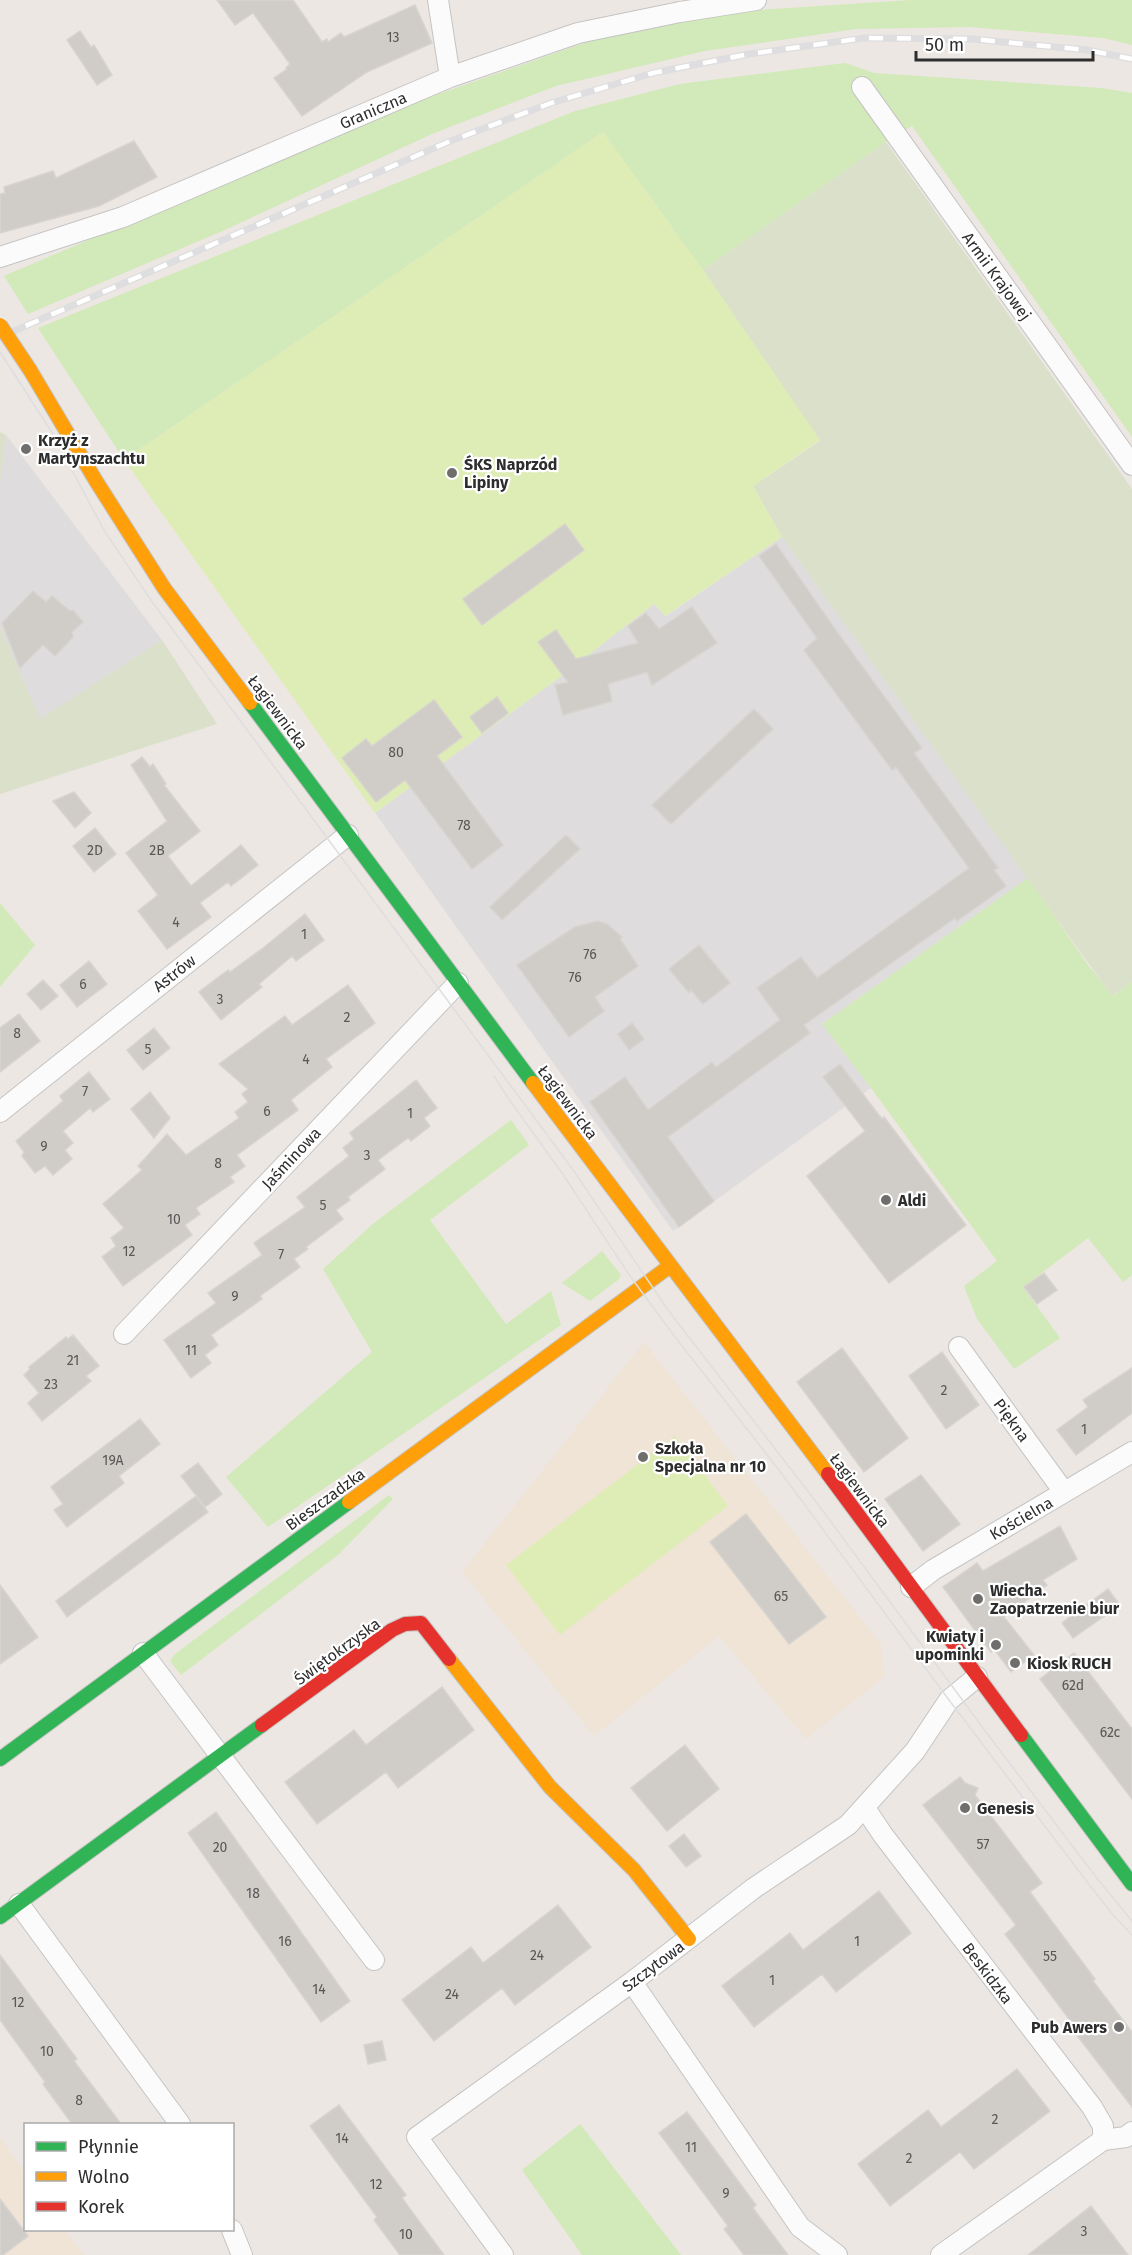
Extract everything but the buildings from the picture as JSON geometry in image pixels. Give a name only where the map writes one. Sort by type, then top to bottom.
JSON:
[{"type":"street","points":[[438,0],[450,77]]},
{"type":"street","name":"Graniczna","points":[[0,256],[123,217],[450,77],[578,33],[676,6],[756,0]]},
{"type":"street","name":"Armii Krajowej","points":[[862,87],[1132,465]]},
{"type":"street","name":"Łagiewnicka","points":[[0,325],[164,588],[670,1266],[704,1307],[1132,1884]]},
{"type":"street","name":"Astrów","points":[[0,1112],[348,836]]},
{"type":"street","name":"Jaśminowa","points":[[124,1334],[458,983]]},
{"type":"street","name":"Bieszczadzka","points":[[0,1759],[670,1266]]},
{"type":"street","name":"Piękna","points":[[959,1347],[1064,1492]]},
{"type":"street","name":"Kościelna","points":[[911,1587],[933,1569],[1132,1452]]},
{"type":"street","name":"Świętokrzyska","points":[[0,1917],[392,1630],[405,1624],[421,1623],[550,1787],[634,1870],[689,1939]]},
{"type":"street","points":[[143,1653],[374,1960]]},
{"type":"street","name":"Szczytowa","points":[[503,2255],[417,2138],[632,1982],[754,1888],[848,1825],[915,1751],[949,1700],[977,1677]]},
{"type":"street","name":"Beskidzka","points":[[865,1808],[883,1835],[1092,2107],[1103,2126],[1102,2140]]},
{"type":"street","points":[[19,1904],[179,2123]]},
{"type":"street","points":[[632,1982],[800,2227],[837,2255]]},
{"type":"street","points":[[941,2255],[1102,2140],[1126,2137],[1132,2132]]},
{"type":"street","points":[[233,2231],[242,2255]]},
{"type":"shaded area","points":[[6,435],[162,640],[40,720],[0,626],[0,483]]},
{"type":"shaded area","points":[[782,537],[1028,878],[822,1024],[871,1088],[673,1231],[375,813],[556,680],[655,603],[666,616]]},
{"type":"shaded area","name":"Szkoła Specjalna nr 10","points":[[644,1342],[881,1644],[885,1676],[806,1739],[719,1636],[594,1736],[462,1572]]},
{"type":"shaded area","points":[[0,2137],[24,2172],[24,2231],[66,2231],[84,2255],[0,2255]]},
{"type":"green space","points":[[911,0],[1132,0],[1132,45],[1103,38],[969,27],[856,29],[705,51],[556,86],[432,134],[227,229],[28,314],[4,276],[393,110],[607,35],[744,11]]},
{"type":"green space","points":[[845,63],[874,73],[1101,88],[1132,93],[1132,437],[912,126],[703,270],[603,132],[124,460],[38,328],[575,111],[680,84]]},
{"type":"green space","name":"ŚKS Naprzód Lipiny","points":[[603,132],[703,270],[820,440],[753,486],[782,537],[665,616],[654,604],[556,680],[375,813],[124,460]]},
{"type":"green space","points":[[886,142],[1132,489],[1132,982],[1112,996],[782,537],[753,486],[820,441],[703,270]]},
{"type":"green space","points":[[0,432],[6,435],[0,483]]},
{"type":"green space","points":[[0,626],[40,719],[162,640],[217,724],[0,794]]},
{"type":"green space","points":[[1028,878],[1088,965],[1113,996],[1132,982],[1132,1275],[1123,1282],[1088,1238],[1023,1287],[1060,1338],[1014,1369],[977,1319],[964,1286],[997,1261],[822,1024]]},
{"type":"green space","points":[[0,903],[35,945],[0,987]]},
{"type":"green space","points":[[511,1120],[529,1145],[430,1220],[506,1324],[551,1291],[561,1325],[268,1527],[226,1477],[372,1352],[323,1269],[374,1223]]},
{"type":"green space","points":[[602,1251],[621,1275],[618,1280],[590,1301],[562,1283]]},
{"type":"green space","points":[[675,1436],[728,1506],[560,1635],[506,1565]]},
{"type":"green space","points":[[389,1495],[393,1499],[338,1555],[181,1675],[170,1661],[175,1654]]},
{"type":"green space","points":[[580,2124],[681,2255],[582,2255],[522,2170]]},
{"type":"tram line","points":[[0,352],[51,431],[105,532],[153,603],[571,1167],[668,1310],[817,1503],[1096,1877],[1132,1921]]},
{"type":"tram line","points":[[494,1076],[630,1276],[672,1333],[779,1470],[1088,1883],[1132,1935]]},
{"type":"railway","points":[[0,337],[448,142],[551,103],[653,73],[749,54],[864,38],[972,39],[1087,50],[1132,59]]},
{"type":"traffic: fast","points":[[250,703],[533,1083]]},
{"type":"traffic: fast","points":[[0,1759],[349,1502]]},
{"type":"traffic: fast","points":[[0,1917],[262,1725]]},
{"type":"traffic: fast","points":[[1021,1735],[1132,1884]]},
{"type":"traffic: slow","points":[[0,325],[30,370]]},
{"type":"traffic: slow","points":[[30,370],[96,481],[164,588],[250,703]]},
{"type":"traffic: slow","points":[[533,1083],[828,1474]]},
{"type":"traffic: slow","points":[[349,1502],[670,1266]]},
{"type":"traffic: slow","points":[[449,1659],[550,1787],[634,1870],[689,1939]]},
{"type":"traffic: jam","points":[[828,1474],[1021,1735]]},
{"type":"traffic: jam","points":[[262,1725],[392,1630],[405,1624],[421,1623],[449,1659]]},
{"type":"place","name":"Krzyż z Martynszachtu","points":[[26,449]]},
{"type":"place","name":"ŚKS Naprzód Lipiny","points":[[452,473]]},
{"type":"place","name":"Aldi","points":[[886,1200]]},
{"type":"place","name":"Szkoła Specjalna nr 10","points":[[643,1457]]},
{"type":"place","name":"Wiecha. Zaopatrzenie biur","points":[[978,1599]]},
{"type":"place","name":"Kwiaty i upominki","points":[[996,1645]]},
{"type":"place","name":"Kiosk RUCH","points":[[1015,1663]]},
{"type":"place","name":"Genesis","points":[[965,1808]]},
{"type":"place","name":"Pub Awers","points":[[1119,2027]]}]
